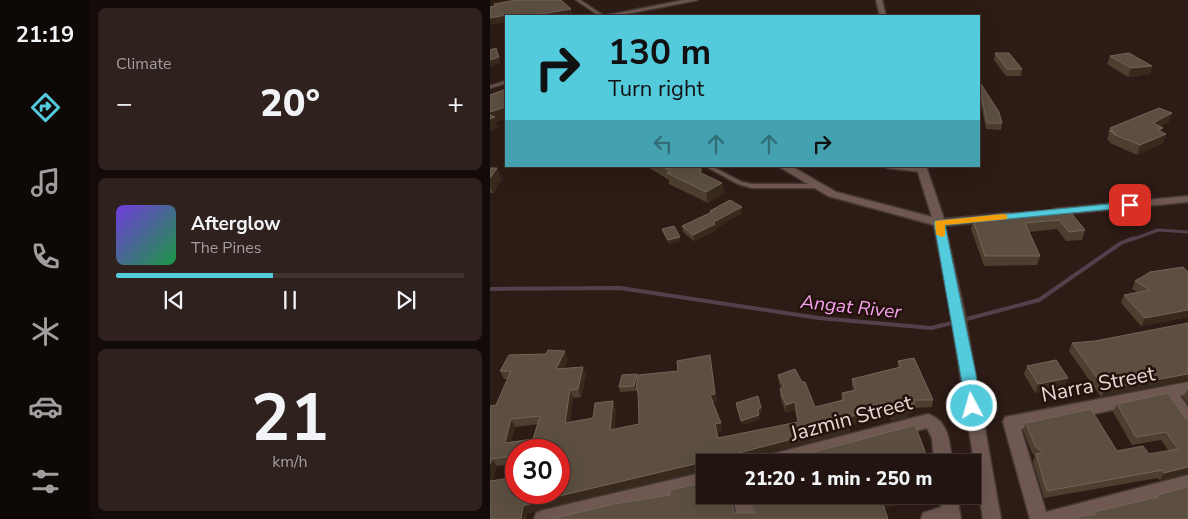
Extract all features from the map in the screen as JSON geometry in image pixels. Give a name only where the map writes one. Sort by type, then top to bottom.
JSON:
[{"type":"street","points":[[610,15],[695,0]]},
{"type":"street","points":[[879,0],[883,15]]},
{"type":"street","points":[[785,167],[816,186],[846,199],[894,209],[939,223],[1025,215]]},
{"type":"street","points":[[922,168],[939,223],[957,310],[992,519]]},
{"type":"street","points":[[1044,213],[1188,199]]},
{"type":"street","name":"Narra Street","points":[[1039,519],[1011,422],[1018,423],[1188,388]]},
{"type":"street","points":[[1168,391],[1188,420]]},
{"type":"street","name":"Jazmin Street","points":[[802,454],[928,421],[934,424],[938,430],[942,454]]},
{"type":"street","points":[[543,519],[571,515],[696,482]]},
{"type":"street","points":[[1051,519],[1188,483]]},
{"type":"street","points":[[744,504],[746,519]]},
{"type":"street","points":[[930,519],[950,509]]},
{"type":"lane","points":[[578,0],[602,15]]},
{"type":"lane","points":[[490,87],[505,82]]},
{"type":"lane","points":[[709,167],[740,183],[752,186],[816,186]]},
{"type":"lane","points":[[904,167],[922,168]]},
{"type":"building","points":[[516,0],[561,0],[571,9],[536,15],[505,15],[490,18],[490,7],[495,6],[494,4]]},
{"type":"building","points":[[496,48],[499,57],[490,60],[490,50]]},
{"type":"building","points":[[995,53],[1009,53],[1022,69],[1007,69]]},
{"type":"building","points":[[1129,53],[1152,66],[1131,68],[1110,56]]},
{"type":"building","points":[[980,83],[999,112],[1002,123],[987,123],[982,99],[980,99]]},
{"type":"building","points":[[505,89],[505,107],[490,112],[490,95]]},
{"type":"building","points":[[1159,108],[1172,113],[1153,123],[1163,128],[1158,130],[1166,134],[1140,145],[1109,131],[1113,130],[1110,128]]},
{"type":"building","points":[[664,167],[698,167],[702,170],[699,172],[722,183],[706,192],[667,173],[671,172]]},
{"type":"building","points":[[490,168],[497,168],[490,178]]},
{"type":"building","points":[[730,200],[742,207],[713,222],[715,224],[693,235],[682,226],[712,212],[710,211]]},
{"type":"building","points":[[1067,208],[1085,230],[1069,232],[1059,220],[1025,223],[1040,256],[985,256],[973,220],[996,220],[992,215]]},
{"type":"building","points":[[674,226],[680,237],[668,240],[662,229]]},
{"type":"building","points":[[1183,267],[1188,272],[1188,310],[1145,318],[1124,295],[1150,290],[1135,281],[1150,272]]},
{"type":"building","points":[[1188,323],[1188,374],[1105,389],[1072,343],[1095,341]]},
{"type":"building","points":[[548,350],[565,351],[556,369],[583,367],[578,389],[570,390],[565,423],[593,418],[595,403],[613,401],[610,430],[639,424],[638,389],[636,389],[638,375],[678,371],[677,361],[710,355],[715,394],[710,395],[721,423],[715,424],[718,438],[798,422],[795,402],[786,405],[780,389],[784,387],[778,375],[795,369],[802,382],[805,382],[815,407],[844,400],[842,393],[856,390],[852,379],[901,367],[898,361],[914,358],[933,400],[913,400],[915,404],[907,405],[908,409],[893,413],[889,402],[867,406],[869,413],[848,417],[850,424],[735,454],[696,454],[696,464],[570,493],[570,439],[533,439],[540,416],[511,419],[505,439],[505,457],[492,459],[490,464],[490,406],[496,405],[511,371],[500,371],[509,355],[546,354]]},
{"type":"building","points":[[1056,360],[1068,378],[1038,384],[1027,366]]},
{"type":"building","points":[[637,374],[634,386],[619,387],[622,375]]},
{"type":"building","points":[[1168,393],[1185,418],[1188,419],[1188,467],[1164,473],[1163,470],[1047,491],[1036,454],[1043,453],[1035,446],[1026,423],[1091,409],[1117,451],[1143,446],[1149,454],[1178,449],[1166,432],[1136,437],[1117,404]]},
{"type":"building","points":[[758,396],[761,408],[758,409],[759,415],[741,421],[736,403]]},
{"type":"building","points":[[915,425],[926,454],[806,454]]},
{"type":"building","points":[[505,479],[505,504],[529,504],[523,506],[521,519],[490,519],[490,481]]},
{"type":"building","points":[[696,484],[696,504],[732,504],[734,513],[755,513],[754,504],[883,504],[888,519],[552,519],[614,504],[670,495],[670,490]]},
{"type":"building","points":[[1188,487],[1188,519],[1067,519],[1095,514],[1094,512],[1158,497],[1156,495]]},
{"type":"waterway","name":"Angat River","points":[[1131,240],[1158,230],[1188,232]]},
{"type":"waterway","name":"Angat River","points":[[963,320],[1039,300],[1121,243],[1134,238]]},
{"type":"waterway","name":"Angat River","points":[[490,289],[620,288],[819,318],[931,328],[956,322]]},
{"type":"slow traffic","points":[[941,234],[939,223],[1003,217]]},
{"type":"route","points":[[972,406],[969,375],[939,223],[1130,205]]}]
